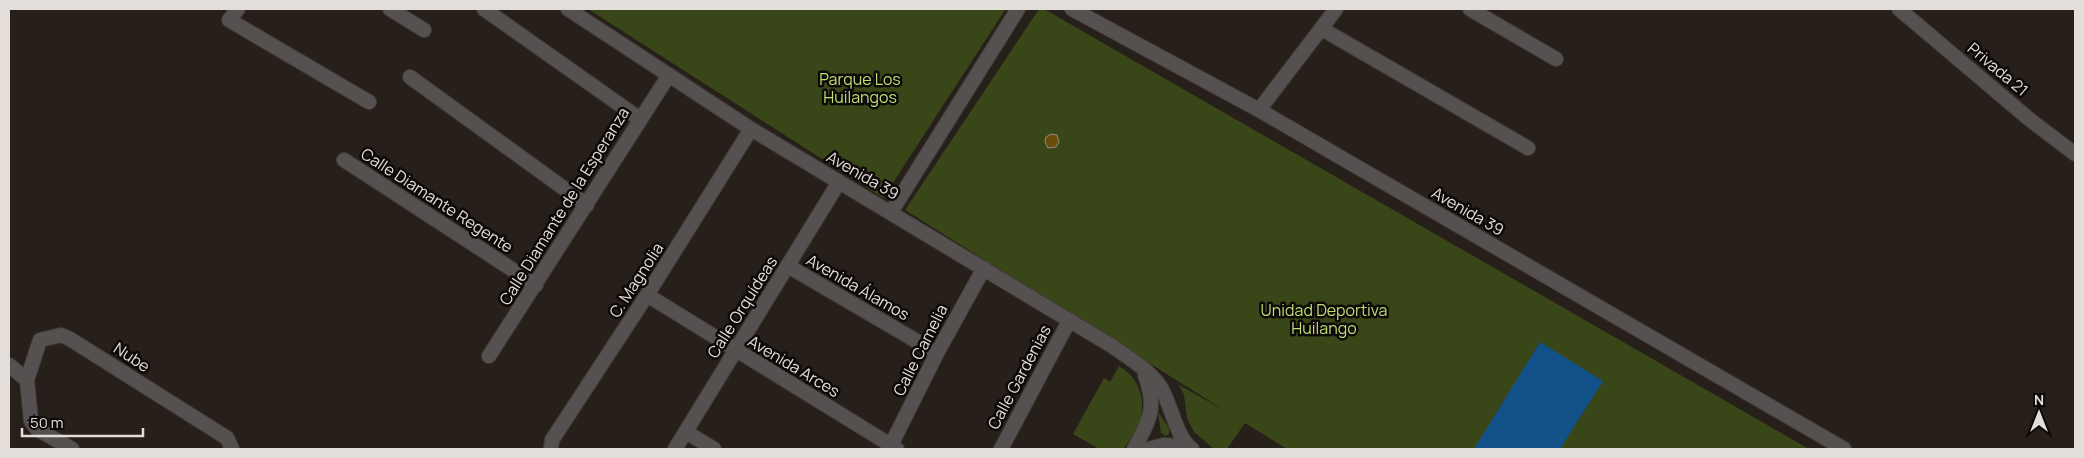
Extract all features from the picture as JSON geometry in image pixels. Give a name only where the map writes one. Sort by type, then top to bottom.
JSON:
[{"type":"street","points":[[390,9],[424,30]]},
{"type":"street","points":[[484,9],[640,119]]},
{"type":"street","name":"Avenida 39","points":[[568,9],[751,129],[984,268],[1142,367],[1160,386],[1190,448]]},
{"type":"street","points":[[891,212],[1018,9]]},
{"type":"street","name":"Avenida 39","points":[[1072,9],[1259,110],[1844,449]]},
{"type":"street","points":[[1259,110],[1336,9]]},
{"type":"street","points":[[1470,9],[1556,59]]},
{"type":"street","name":"Privada 21","points":[[1899,9],[2029,119],[2075,154]]},
{"type":"street","points":[[233,14],[369,102]]},
{"type":"street","points":[[1322,29],[1528,148]]},
{"type":"street","name":"Calle Diamante de la Esperanza","points":[[489,356],[669,75]]},
{"type":"street","points":[[410,77],[588,204]]},
{"type":"street","name":"C. Magnolia","points":[[551,449],[552,440],[648,295],[751,129]]},
{"type":"street","name":"Calle Diamante Regente","points":[[344,160],[536,285]]},
{"type":"street","name":"Calle Orquídeas","points":[[675,449],[839,182]]},
{"type":"street","name":"Avenida Álamos","points":[[788,266],[937,353]]},
{"type":"street","name":"Calle Camelia","points":[[893,448],[937,353],[984,268]]},
{"type":"street","name":"Avenida Arces","points":[[648,295],[893,448]]},
{"type":"street","name":"Calle Gardenias","points":[[1000,449],[1069,321]]},
{"type":"street","name":"Nube","points":[[27,380],[40,340],[61,335],[227,438],[232,449]]},
{"type":"street","points":[[9,365],[27,380],[31,421],[37,429],[72,449]]},
{"type":"street","points":[[1134,449],[1150,419],[1152,394],[1142,367]]},
{"type":"street","points":[[686,432],[714,449]]},
{"type":"street","points":[[1148,449],[1164,445],[1190,448]]},
{"type":"green space","name":"Parque Los Huilangos","points":[[588,9],[1003,9],[1005,10],[883,198]]},
{"type":"green space","name":"Unidad Deportiva Huilango","points":[[1039,9],[1044,9],[1809,449],[1287,449],[1245,423],[1227,449],[1214,449],[1194,432],[1187,418],[1184,395],[1179,385],[1224,410],[905,210]]},
{"type":"green space","points":[[1119,366],[1126,370],[1139,388],[1142,402],[1141,417],[1136,430],[1124,449],[1099,449],[1073,434],[1104,378],[1110,382]]},
{"type":"green space","points":[[1158,412],[1169,428],[1169,434],[1166,436],[1161,433]]},
{"type":"water","points":[[1540,342],[1603,381],[1560,449],[1474,449]]},
{"type":"building","points":[[1051,134],[1057,135],[1059,142],[1056,147],[1048,148],[1045,142],[1046,137]]}]
